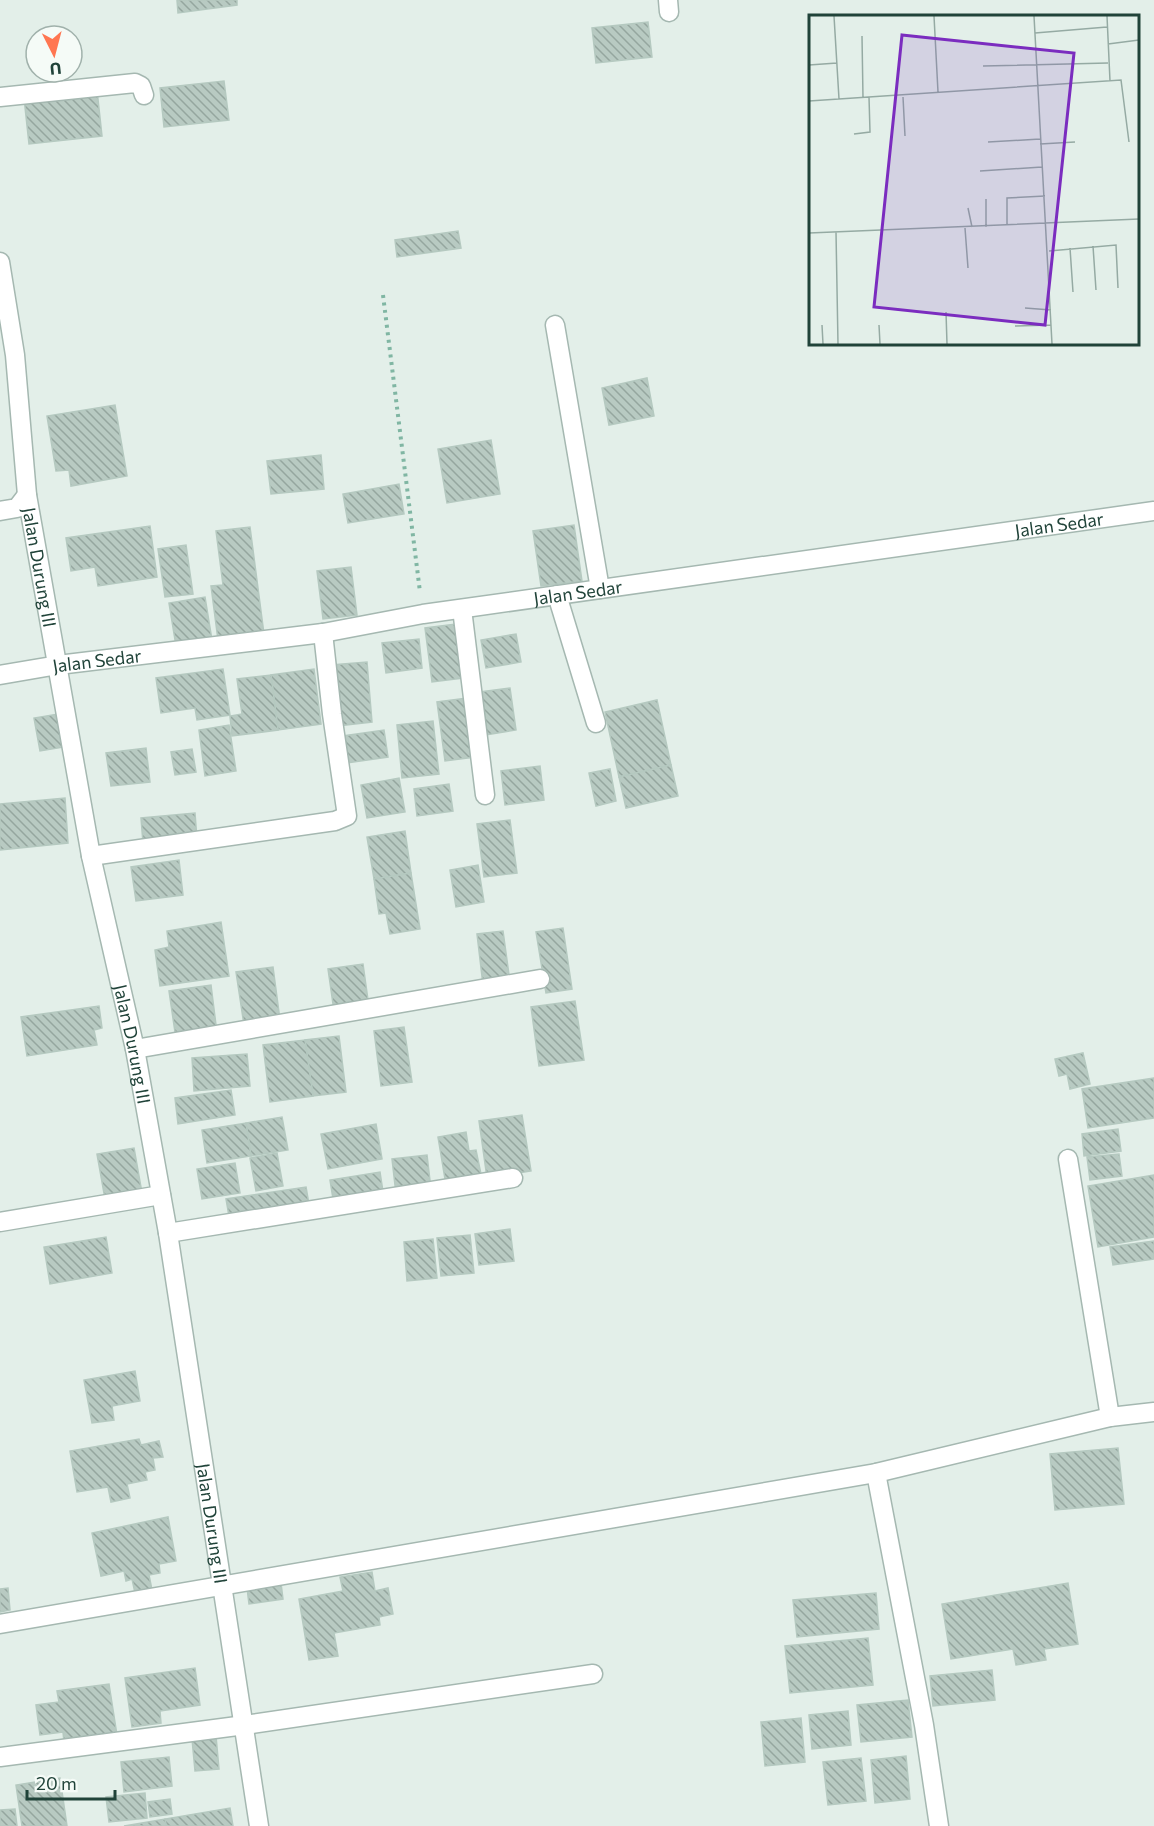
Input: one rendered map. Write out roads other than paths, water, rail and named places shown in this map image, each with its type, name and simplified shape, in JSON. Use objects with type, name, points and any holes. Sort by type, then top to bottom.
[{"type":"street","points":[[0,97],[135,82],[141,86],[144,95]]},
{"type":"street","name":"Jalan Durung III","points":[[0,262],[15,355],[27,495],[91,856],[135,1049],[168,1233],[259,1826]]},
{"type":"street","points":[[555,325],[600,589]]},
{"type":"street","points":[[0,511],[17,508],[27,495]]},
{"type":"street","name":"Jalan Sedar","points":[[0,675],[58,665],[323,633],[423,614],[1154,511]]},
{"type":"street","points":[[557,595],[596,723]]},
{"type":"street","points":[[462,609],[485,795]]},
{"type":"street","points":[[91,856],[335,821],[347,816],[323,633]]},
{"type":"street","points":[[135,1049],[540,979]]},
{"type":"street","points":[[1068,1158],[1110,1417]]},
{"type":"street","points":[[168,1233],[513,1178]]},
{"type":"street","points":[[0,1222],[161,1195]]},
{"type":"street","points":[[0,1624],[876,1473],[1110,1417],[1154,1412]]},
{"type":"street","points":[[876,1473],[924,1725],[939,1826]]},
{"type":"street","points":[[0,1757],[245,1725],[593,1674]]}]
